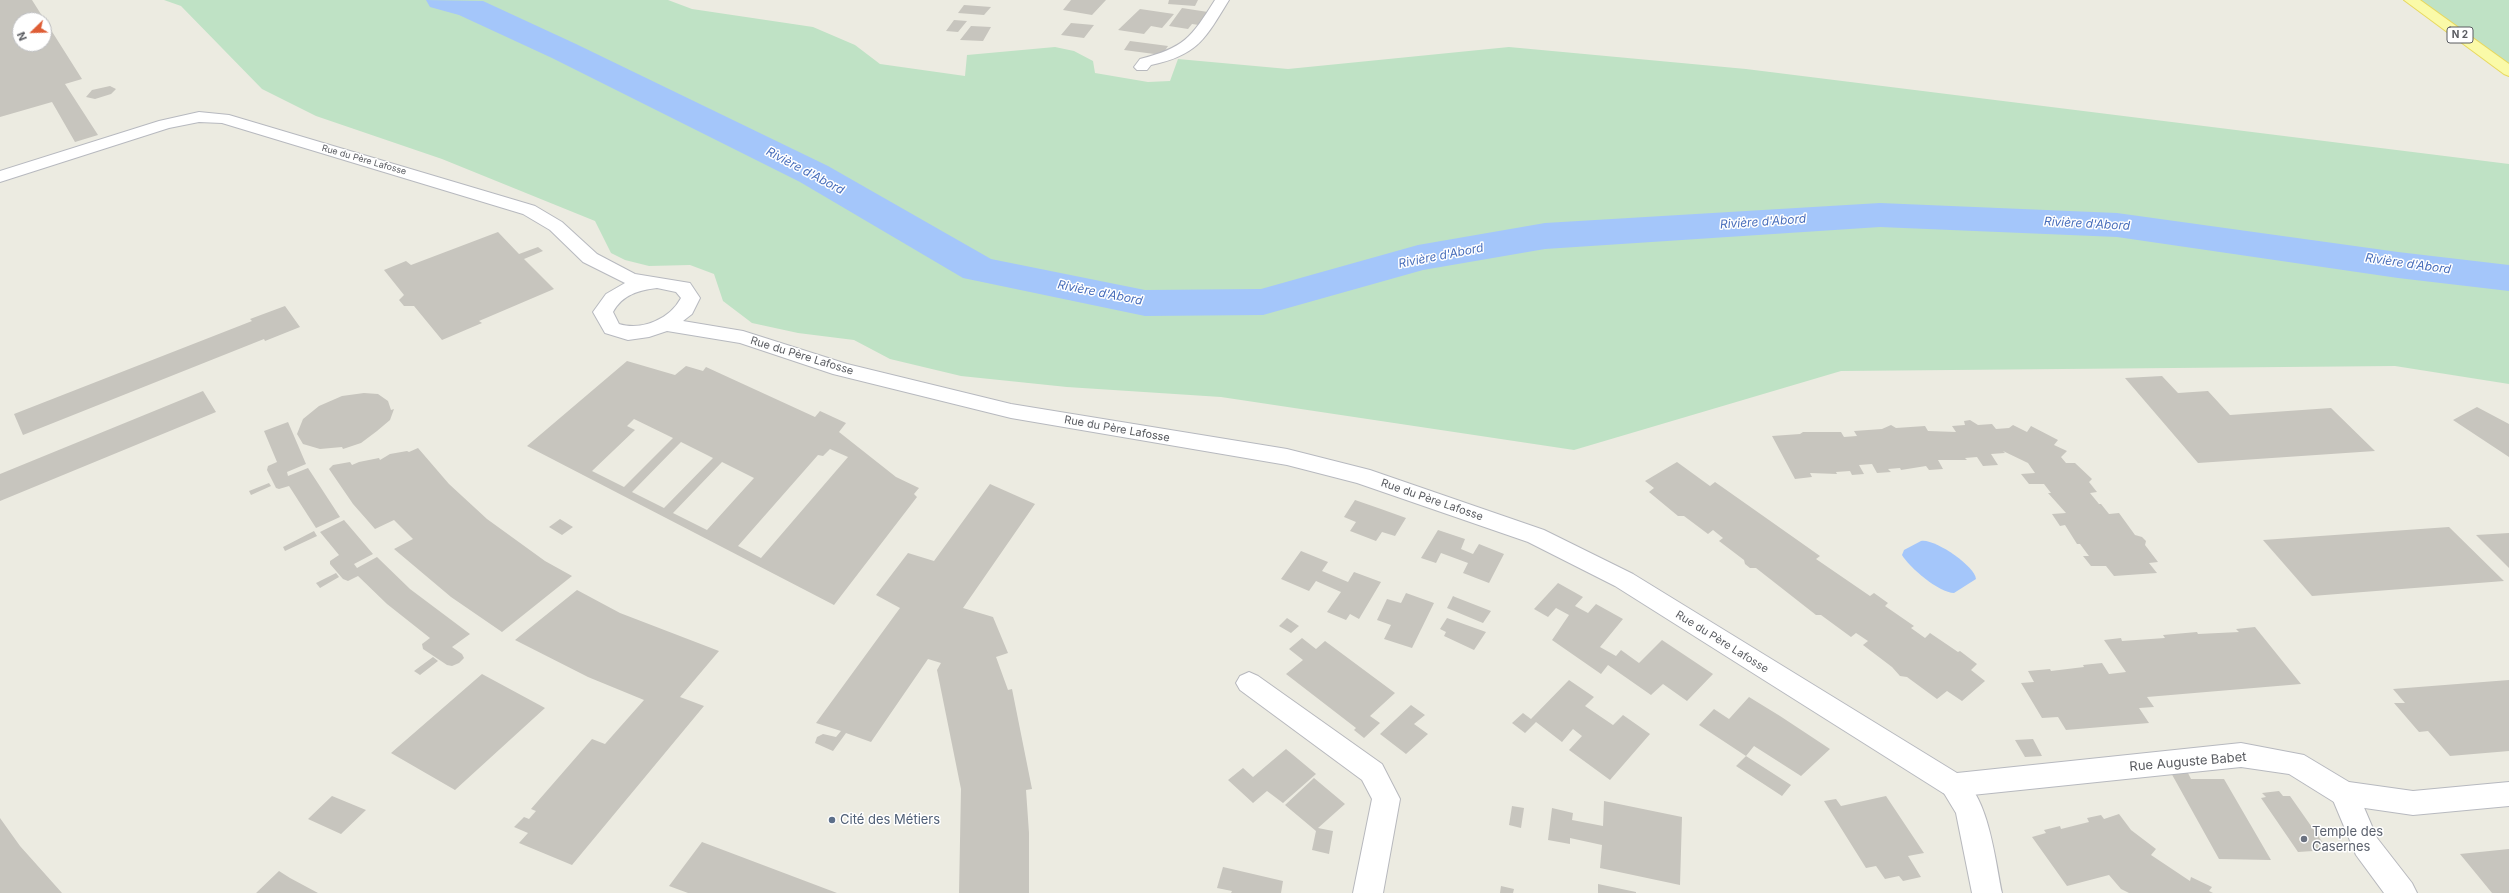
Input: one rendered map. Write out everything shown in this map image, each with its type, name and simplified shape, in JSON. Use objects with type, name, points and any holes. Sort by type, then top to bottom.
[{"type":"main road","name":"N 2","points":[[2411,0],[2509,71]]},
{"type":"street","points":[[1142,68],[1145,62],[1176,55],[1196,41],[1222,0]]},
{"type":"street","name":"Rue du Père Lafosse","points":[[0,177],[122,136],[187,119],[212,116],[223,118],[529,210],[556,226],[590,258],[609,288],[612,298]]},
{"type":"street","name":"Rue du Père Lafosse","points":[[590,258],[628,278],[645,283]]},
{"type":"street","points":[[657,282],[680,286],[690,297],[690,304],[682,315],[668,325],[639,333],[624,332],[612,328],[604,321],[603,312],[612,298],[632,287],[645,283],[657,282]]},
{"type":"street","name":"Rue du Père Lafosse","points":[[690,304],[742,337]]},
{"type":"street","name":"Rue du Père Lafosse","points":[[668,325],[742,337],[840,369],[931,393],[1011,411],[1287,457],[1362,476],[1536,536],[1624,580],[1953,786],[1969,809],[1987,893]]},
{"type":"street","points":[[1249,683],[1372,772],[1386,799],[1368,893]]},
{"type":"street","name":"Rue Auguste Babet","points":[[1953,786],[2241,755],[2294,763],[2344,794],[2413,803],[2509,794]]},
{"type":"street","points":[[2344,794],[2366,846],[2402,893]]},
{"type":"green space","points":[[164,0],[668,0],[692,9],[813,27],[855,45],[880,64],[965,76],[967,55],[1055,47],[1074,51],[1093,61],[1095,73],[1148,82],[1170,81],[1178,59],[1288,69],[1509,47],[1746,69],[2509,164],[2509,384],[2395,366],[1841,371],[1574,450],[1221,397],[1067,387],[961,376],[890,359],[854,340],[798,333],[752,323],[723,301],[714,274],[690,265],[649,266],[625,260],[611,253],[595,221],[442,159],[316,116],[262,89],[181,6]]},
{"type":"green space","points":[[2419,0],[2509,0],[2509,67]]},
{"type":"water","points":[[1921,541],[1927,541],[1944,548],[1962,560],[1969,567],[1976,579],[1954,593],[1941,589],[1933,584],[1911,566],[1902,555],[1904,550]]},
{"type":"building","points":[[0,0],[32,0],[40,12],[12,12],[12,52],[52,52],[52,32],[82,79],[65,84],[98,135],[75,142],[52,102],[0,117]]},
{"type":"building","points":[[1071,0],[1106,0],[1092,15],[1063,10]]},
{"type":"building","points":[[1169,0],[1198,0],[1195,6],[1168,4]]},
{"type":"building","points":[[964,5],[991,7],[984,15],[958,13]]},
{"type":"building","points":[[1182,8],[1208,12],[1199,25],[1192,24],[1188,29],[1169,26]]},
{"type":"building","points":[[1140,9],[1174,14],[1162,28],[1151,26],[1144,34],[1118,30]]},
{"type":"building","points":[[954,20],[967,21],[958,32],[946,31]]},
{"type":"building","points":[[1071,23],[1094,25],[1084,38],[1061,35]]},
{"type":"building","points":[[971,26],[991,27],[983,41],[960,40]]},
{"type":"building","points":[[1130,41],[1168,46],[1162,55],[1124,50]]},
{"type":"building","points":[[110,86],[116,89],[111,94],[95,99],[86,97],[92,90]]},
{"type":"building","points":[[498,232],[519,254],[538,247],[543,251],[524,259],[554,289],[479,321],[482,323],[442,340],[414,306],[404,306],[399,300],[404,295],[384,270],[406,261],[411,265]]},
{"type":"building","points":[[285,306],[300,327],[265,341],[264,339],[23,435],[14,414],[252,321],[250,319]]},
{"type":"building","points":[[627,361],[675,375],[686,366],[703,371],[706,367],[815,417],[820,411],[846,423],[839,432],[896,477],[919,488],[914,494],[917,497],[834,605],[527,446]],"holes":[[[634,419],[673,438],[624,487],[592,471],[635,430],[627,426]],[[681,442],[713,458],[664,508],[632,492]],[[830,449],[848,457],[761,558],[738,546],[818,455],[823,456]],[[722,462],[754,478],[707,530],[673,513]]]},
{"type":"building","points":[[2162,376],[2178,393],[2208,391],[2230,415],[2331,408],[2375,451],[2198,463],[2125,378]]},
{"type":"building","points":[[203,391],[216,412],[0,501],[0,474]]},
{"type":"building","points":[[364,393],[378,394],[388,401],[391,410],[394,409],[390,420],[377,431],[361,443],[343,449],[342,447],[320,449],[303,444],[297,434],[303,419],[319,406],[342,396]]},
{"type":"building","points":[[2477,407],[2509,424],[2509,457],[2453,420]]},
{"type":"building","points":[[1970,420],[1978,425],[1992,424],[1996,429],[2009,428],[2013,425],[2027,432],[2031,426],[2058,440],[2054,445],[2067,451],[2061,457],[2066,463],[2075,463],[2092,479],[2089,482],[2097,492],[2090,493],[2099,504],[2101,504],[2109,514],[2119,513],[2135,535],[2142,537],[2146,541],[2145,545],[2158,562],[2149,563],[2157,573],[2114,576],[2106,566],[2091,566],[2083,556],[2089,556],[2080,544],[2077,544],[2065,525],[2060,526],[2052,514],[2066,513],[2048,493],[2051,493],[2044,484],[2029,484],[2021,474],[2035,473],[2028,463],[2003,451],[2005,453],[1991,454],[1998,465],[1983,466],[1977,457],[1965,458],[1967,460],[1938,460],[1943,469],[1929,470],[1926,466],[1901,470],[1900,468],[1888,469],[1891,472],[1877,473],[1872,464],[1859,465],[1864,474],[1852,475],[1850,471],[1836,472],[1837,474],[1810,473],[1812,477],[1795,479],[1772,436],[1800,434],[1803,432],[1841,432],[1844,437],[1857,436],[1854,431],[1882,429],[1891,425],[1896,428],[1925,426],[1928,431],[1956,432],[1952,426],[1965,425],[1964,421]]},
{"type":"building","points":[[288,422],[306,464],[287,472],[288,476],[308,468],[340,517],[316,528],[289,486],[279,489],[276,488],[267,470],[268,466],[277,462],[264,431]]},
{"type":"building","points":[[418,448],[449,484],[487,519],[545,561],[572,576],[502,632],[451,597],[394,549],[413,539],[394,520],[375,529],[353,504],[329,469],[333,465],[350,462],[352,465],[379,458],[380,460],[390,454],[407,451],[409,452]]},
{"type":"building","points":[[1677,462],[1710,486],[1715,482],[1820,556],[1816,559],[1870,596],[1874,593],[1888,603],[1885,606],[1914,626],[1911,628],[1925,638],[1930,633],[1958,652],[1960,651],[1977,664],[1971,670],[1985,681],[1962,701],[1947,691],[1937,699],[1907,677],[1900,676],[1892,667],[1863,645],[1868,641],[1856,633],[1851,637],[1821,615],[1816,615],[1756,568],[1750,568],[1745,564],[1744,560],[1719,541],[1723,538],[1713,530],[1708,534],[1684,516],[1678,516],[1649,492],[1654,488],[1645,481]]},
{"type":"building","points":[[269,483],[271,486],[251,495],[249,491]]},
{"type":"building","points":[[990,484],[1035,504],[963,608],[993,617],[1008,653],[996,657],[1008,690],[1012,689],[1032,789],[1026,790],[1029,833],[1029,893],[959,893],[961,789],[937,670],[941,663],[928,659],[871,742],[846,733],[833,751],[815,743],[817,737],[823,734],[836,737],[841,731],[816,723],[900,608],[876,595],[908,553],[934,561]]},
{"type":"building","points":[[1355,500],[1406,518],[1395,536],[1382,532],[1376,541],[1350,531],[1356,522],[1344,517]]},
{"type":"building","points":[[560,519],[573,527],[562,535],[549,527]]},
{"type":"building","points":[[344,520],[373,554],[354,564],[357,568],[377,557],[410,589],[470,634],[452,647],[462,654],[464,658],[459,663],[452,666],[447,665],[423,649],[422,644],[430,638],[387,604],[358,576],[348,581],[343,579],[330,564],[330,561],[339,555],[320,532]]},
{"type":"building","points":[[2449,527],[2504,581],[2312,596],[2263,540]]},
{"type":"building","points":[[1438,530],[1465,539],[1461,549],[1473,554],[1479,544],[1504,554],[1489,583],[1463,573],[1468,563],[1441,553],[1436,563],[1421,558]]},
{"type":"building","points":[[314,531],[317,536],[285,551],[283,547]]},
{"type":"building","points":[[2509,533],[2509,568],[2476,535]]},
{"type":"building","points":[[1301,551],[1328,562],[1322,571],[1348,582],[1354,572],[1381,582],[1359,619],[1350,614],[1346,620],[1327,612],[1341,592],[1316,581],[1309,591],[1281,579]]},
{"type":"building","points":[[336,573],[339,577],[320,588],[316,583]]},
{"type":"building","points":[[1558,583],[1583,597],[1575,606],[1588,613],[1596,604],[1623,619],[1600,647],[1616,656],[1621,650],[1639,663],[1662,640],[1713,674],[1687,701],[1663,684],[1651,695],[1608,665],[1601,674],[1552,640],[1569,615],[1556,608],[1548,617],[1534,609]]},
{"type":"building","points":[[577,590],[620,613],[719,651],[680,697],[704,706],[572,865],[519,843],[528,833],[514,827],[524,817],[529,819],[536,811],[531,809],[592,739],[605,744],[644,700],[588,677],[515,640]]},
{"type":"building","points":[[1406,593],[1434,603],[1412,648],[1384,639],[1391,625],[1377,620],[1387,599],[1401,603]]},
{"type":"building","points":[[1453,596],[1491,611],[1483,623],[1447,608]]},
{"type":"building","points":[[1287,618],[1299,626],[1291,633],[1279,626]]},
{"type":"building","points":[[1447,618],[1486,632],[1474,650],[1444,636],[1446,632],[1440,629]]},
{"type":"building","points":[[2255,627],[2301,684],[2147,697],[2154,707],[2139,708],[2149,723],[2066,730],[2058,717],[2042,718],[2021,683],[2034,682],[2028,671],[2050,669],[2051,671],[2102,663],[2109,674],[2126,672],[2104,640],[2121,638],[2122,641],[2165,638],[2163,635],[2197,632],[2198,634],[2239,632],[2236,629]]},
{"type":"building","points":[[1302,638],[1316,649],[1325,641],[1395,693],[1370,716],[1380,723],[1364,738],[1354,730],[1356,728],[1286,674],[1303,660],[1289,649]]},
{"type":"building","points":[[433,657],[438,661],[420,675],[414,671]]},
{"type":"building","points":[[482,674],[545,708],[455,790],[391,753]]},
{"type":"building","points":[[1569,680],[1594,697],[1585,706],[1613,725],[1623,715],[1650,734],[1610,780],[1569,750],[1582,736],[1573,729],[1562,742],[1536,722],[1525,733],[1512,723],[1523,713],[1531,719]]},
{"type":"building","points":[[2509,680],[2509,751],[2450,756],[2428,731],[2419,732],[2394,703],[2405,703],[2393,689]]},
{"type":"building","points":[[1749,697],[1830,749],[1801,776],[1754,746],[1746,756],[1699,725],[1714,709],[1729,719]]},
{"type":"building","points":[[1411,705],[1425,715],[1414,724],[1428,734],[1406,754],[1380,734]]},
{"type":"building","points":[[2033,739],[2042,756],[2025,757],[2015,740]]},
{"type":"building","points":[[1286,749],[1316,774],[1283,803],[1267,791],[1253,803],[1228,780],[1243,768],[1253,777]]},
{"type":"building","points":[[1746,756],[1791,785],[1782,796],[1736,766]]},
{"type":"building","points":[[2170,771],[2187,771],[2191,779],[2224,779],[2271,860],[2219,859]]},
{"type":"building","points":[[1314,778],[1345,804],[1318,828],[1333,831],[1329,854],[1312,850],[1316,831],[1285,805]]},
{"type":"building","points":[[2279,791],[2283,796],[2290,796],[2328,850],[2298,852],[2261,798],[2266,797],[2262,793]]},
{"type":"building","points":[[332,796],[366,810],[341,834],[308,819]]},
{"type":"building","points":[[1886,796],[1924,853],[1908,856],[1921,877],[1903,881],[1899,876],[1885,879],[1876,866],[1866,868],[1824,801],[1836,799],[1841,806]]},
{"type":"building","points":[[1604,801],[1682,817],[1680,885],[1600,868],[1602,845],[1570,838],[1570,844],[1548,840],[1552,808],[1573,813],[1572,820],[1603,826]]},
{"type":"building","points":[[1512,806],[1524,808],[1521,828],[1509,825]]},
{"type":"building","points":[[2119,814],[2131,830],[2156,849],[2151,855],[2190,881],[2191,877],[2212,887],[2209,891],[2213,893],[2129,893],[2121,889],[2109,875],[2067,886],[2032,837],[2046,833],[2044,830],[2060,826],[2061,829],[2089,822],[2087,818],[2101,815],[2104,819]]},
{"type":"building","points":[[0,818],[20,846],[62,893],[0,893]]},
{"type":"building","points":[[702,842],[837,893],[688,893],[669,886]]},
{"type":"building","points":[[2509,849],[2509,893],[2492,893],[2460,854]]},
{"type":"building","points":[[1223,867],[1283,881],[1281,893],[1231,893],[1232,891],[1217,888]]},
{"type":"building","points":[[279,871],[290,878],[318,893],[256,893]]},
{"type":"building","points":[[1598,884],[1636,892],[1636,893],[1598,893]]},
{"type":"building","points":[[1501,886],[1514,889],[1513,893],[1500,893]]},
{"type":"waterway","name":"Rivière d'Abord","points":[[442,0],[471,8],[564,51],[814,174],[978,269],[1145,303],[1263,302],[1418,258],[1545,236],[1880,215],[2117,225],[2398,265],[2509,278]]},
{"type":"place","name":"Cité des Métiers","points":[[832,820]]},
{"type":"place","name":"Temple des Casernes","points":[[2304,839]]}]
